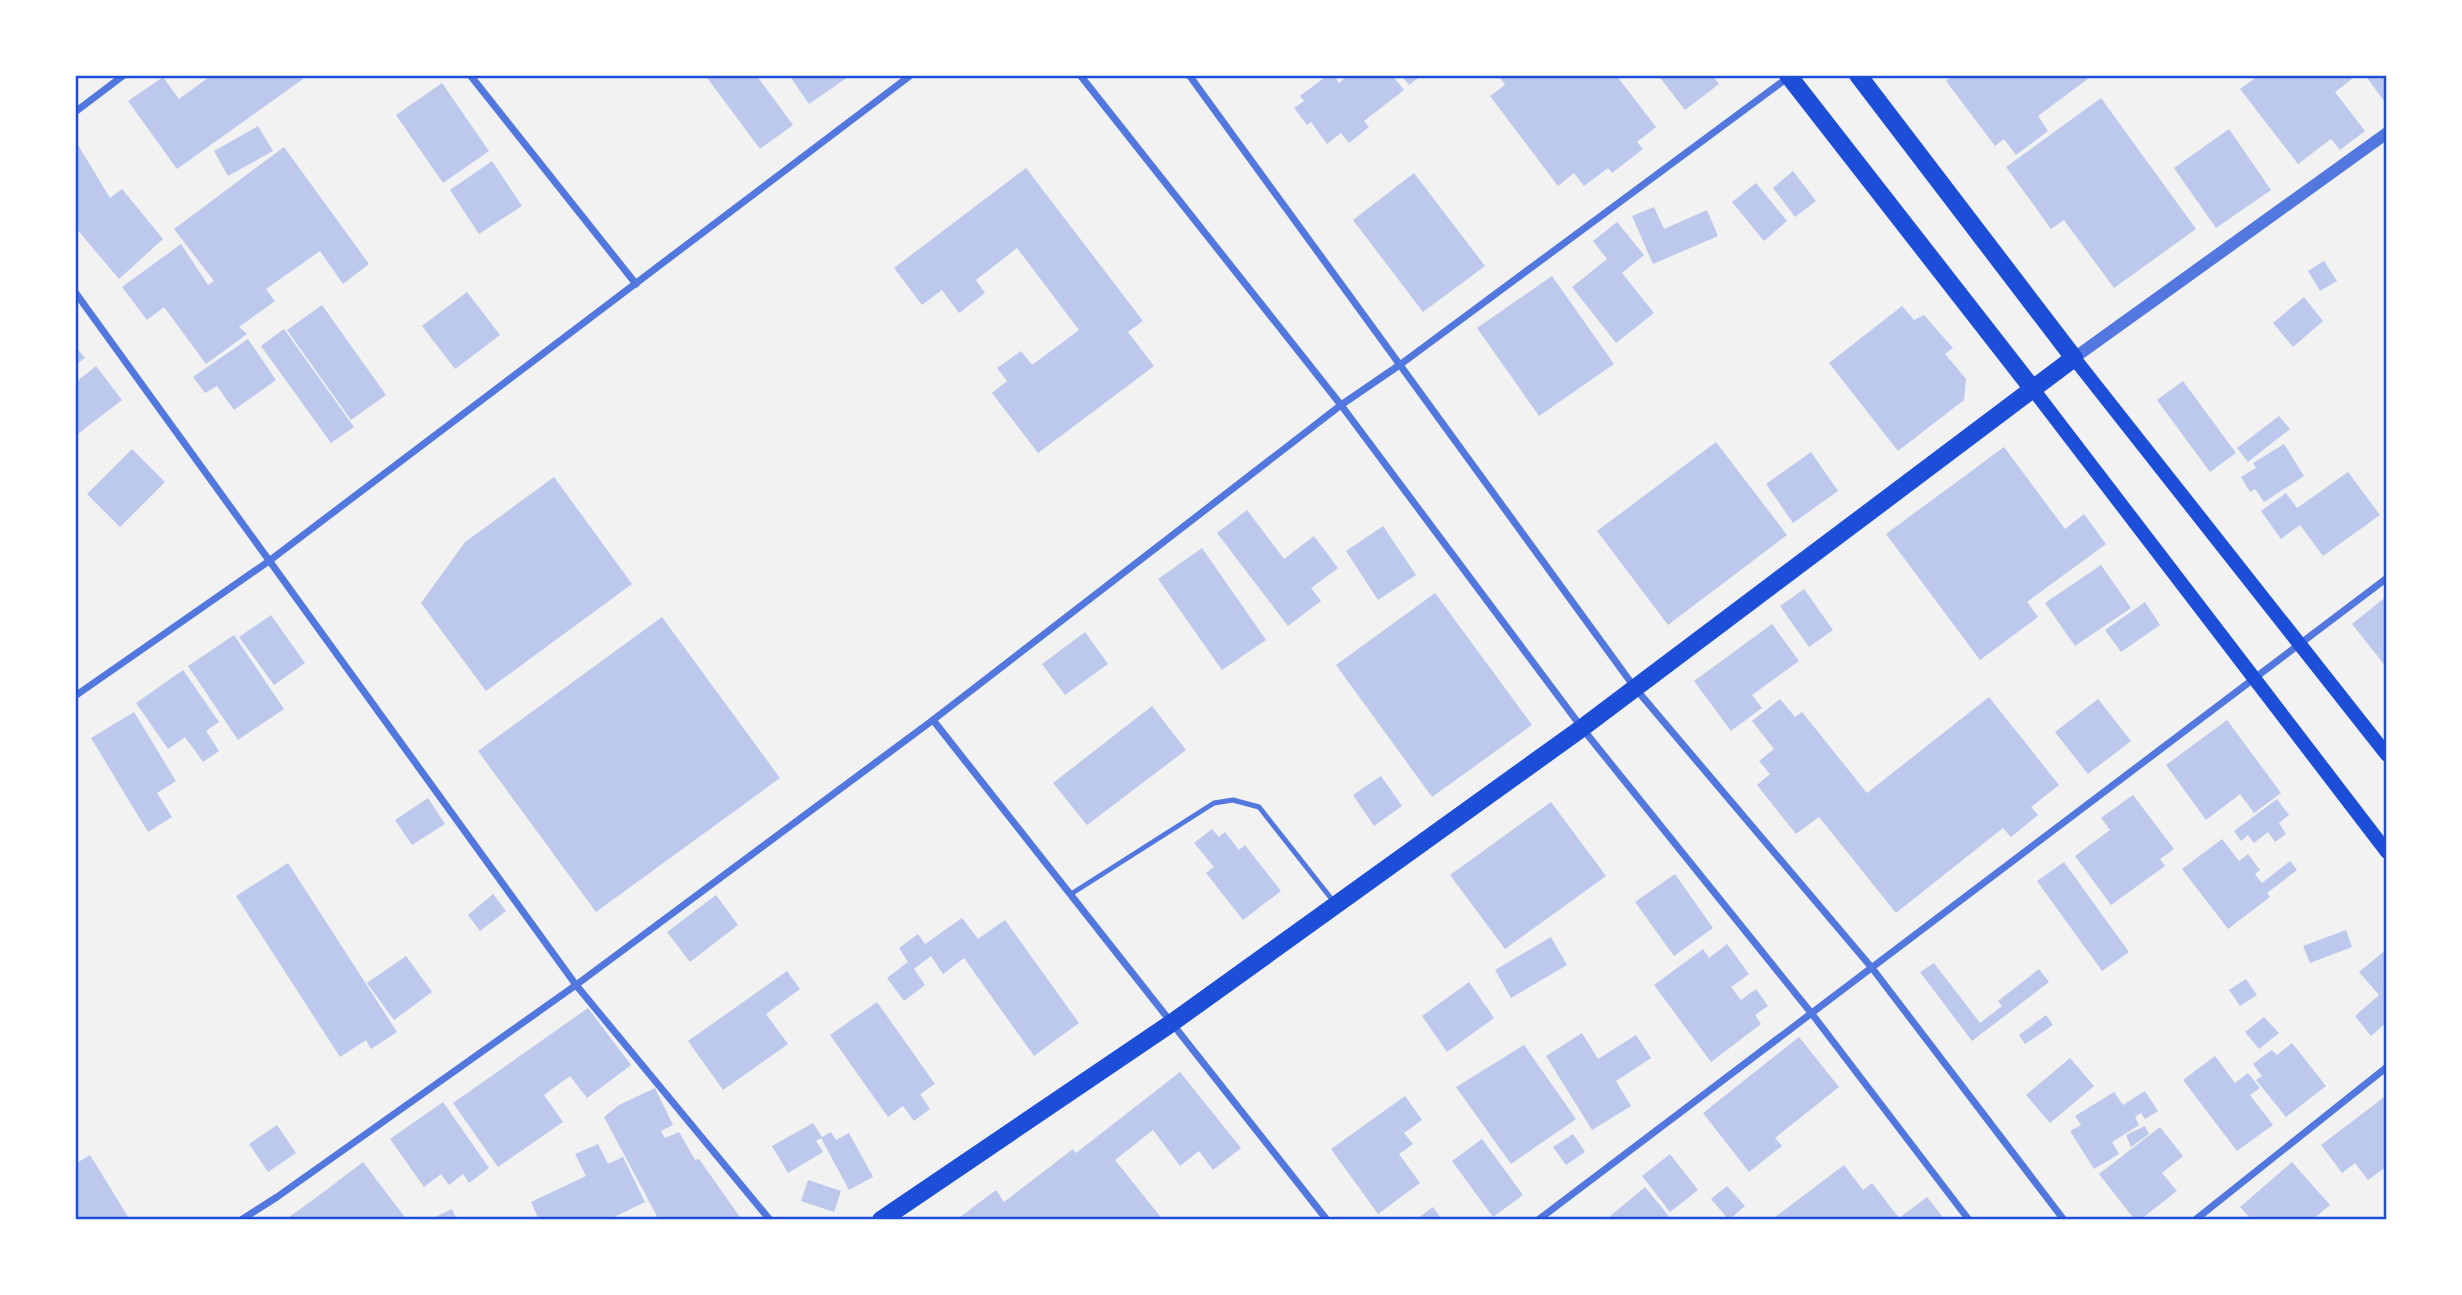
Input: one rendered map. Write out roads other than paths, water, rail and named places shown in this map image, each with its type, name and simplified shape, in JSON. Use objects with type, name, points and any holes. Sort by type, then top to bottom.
[{"type":"main road","points":[[1858,75],[2074,358],[2387,755]]},
{"type":"main road","points":[[1789,76],[2387,852]]},
{"type":"main road","points":[[881,1220],[1173,1022],[1582,729],[2074,358]]},
{"type":"street","points":[[75,112],[124,75]]},
{"type":"street","points":[[470,75],[636,284]]},
{"type":"street","points":[[75,696],[269,561],[911,75]]},
{"type":"street","points":[[1080,75],[1342,405],[1582,729],[1812,1014],[1969,1220]]},
{"type":"street","points":[[1189,75],[1635,688],[1872,968],[2064,1220]]},
{"type":"street","points":[[241,1220],[576,985],[933,720],[1342,405],[1401,365],[1789,76]]},
{"type":"street","points":[[2074,358],[2387,133]]},
{"type":"street","points":[[75,292],[576,985],[770,1220]]},
{"type":"street","points":[[1538,1220],[2387,578]]},
{"type":"street","points":[[933,720],[1326,1220]]},
{"type":"street","points":[[2195,1220],[2387,1067]]},
{"type":"lane","points":[[1071,894],[1214,803],[1233,800],[1259,807],[1336,904]]}]
